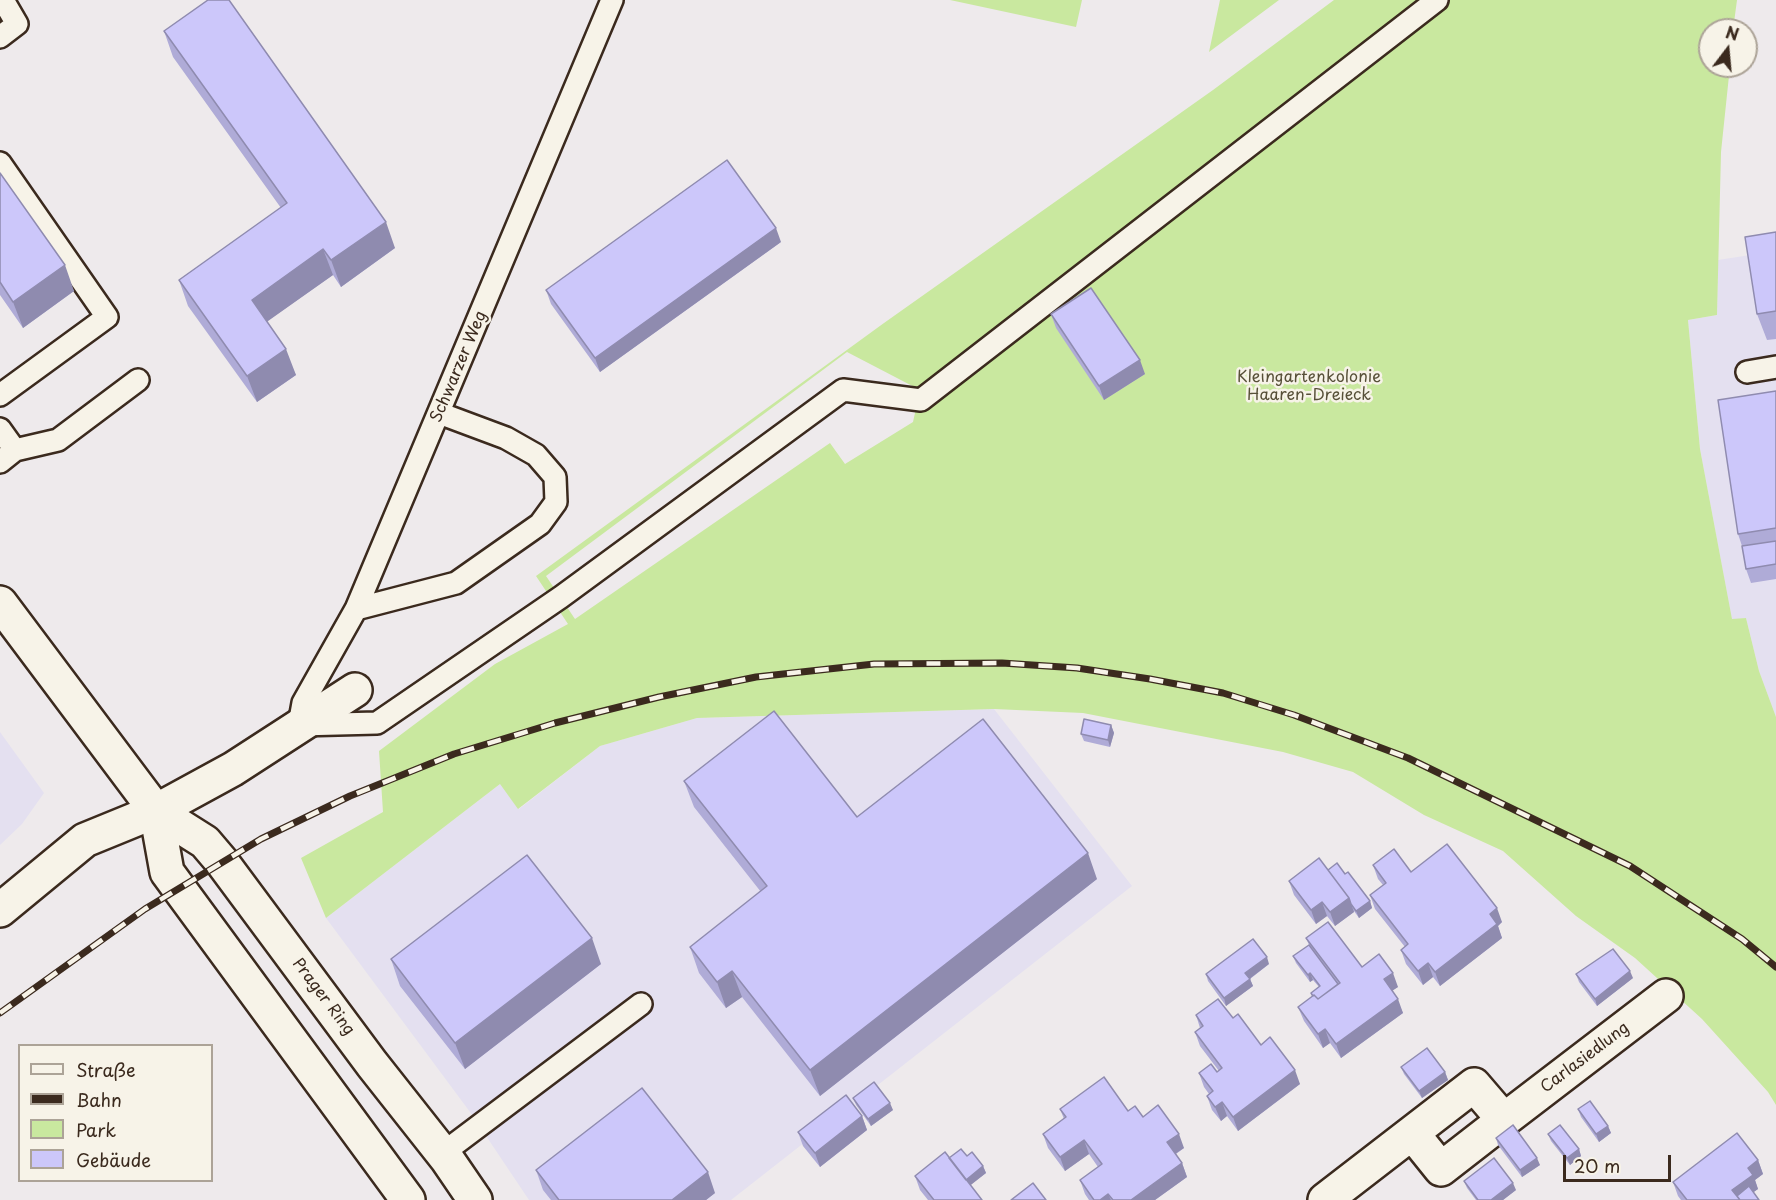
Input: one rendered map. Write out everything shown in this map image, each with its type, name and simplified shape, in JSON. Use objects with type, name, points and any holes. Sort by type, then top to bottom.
[{"type":"main road","name":"Prager Ring","points":[[0,603],[156,811],[205,842],[222,862],[476,1200]]},
{"type":"main road","points":[[0,910],[85,840],[156,811],[233,770],[356,690]]},
{"type":"main road","name":"Prager Ring","points":[[156,811],[167,872],[408,1200]]},
{"type":"main road","name":"Carlasiedlung","points":[[1412,1133],[1441,1169],[1666,996]]},
{"type":"main road","points":[[1325,1200],[1474,1085],[1504,1120]]},
{"type":"lane","points":[[0,37],[17,24],[3,0]]},
{"type":"lane","points":[[299,725],[377,723],[561,597],[843,390],[921,400],[1437,0]]},
{"type":"lane","name":"Schwarzer Weg","points":[[299,725],[303,703],[356,609],[610,1]]},
{"type":"lane","points":[[0,163],[107,317],[0,395]]},
{"type":"lane","points":[[1747,372],[1776,367]]},
{"type":"lane","points":[[0,429],[8,456],[58,441],[138,380]]},
{"type":"lane","points":[[356,609],[456,583],[540,524],[556,502],[555,477],[536,455],[506,438],[439,413]]},
{"type":"lane","points":[[443,1154],[641,1004]]},
{"type":"shaded area","points":[[1776,251],[1776,717],[1759,671],[1746,618],[1732,620],[1700,449],[1688,320],[1717,315],[1718,260]]},
{"type":"shaded area","points":[[994,709],[1132,886],[731,1200],[529,1200],[470,1112],[326,918],[500,784],[519,809],[600,746],[697,718]]},
{"type":"shaded area","points":[[0,732],[44,793],[22,824],[0,845]]},
{"type":"green space","points":[[950,0],[1082,0],[1076,27]]},
{"type":"green space","points":[[1220,0],[1279,0],[1209,52]]},
{"type":"green space","name":"Kleingartenkolonie Haaren-Dreieck","points":[[1334,0],[1737,0],[1735,18],[1698,18],[1698,78],[1729,78],[1721,152],[1717,315],[1688,320],[1700,449],[1732,619],[1746,618],[1759,671],[1776,717],[1776,1105],[1768,1092],[1702,1019],[1635,958],[1576,916],[1503,851],[1424,815],[1353,772],[1283,752],[1083,713],[994,709],[697,718],[600,746],[518,809],[500,784],[326,918],[301,858],[383,812],[379,751],[495,664],[568,624],[536,576],[884,323],[1213,90]],"holes":[[[847,352],[920,390],[913,422],[845,464],[830,443],[575,619],[546,576]]]},
{"type":"building","points":[[208,0],[229,0],[386,222],[331,260],[323,249],[252,300],[286,349],[247,376],[179,280],[287,203],[164,31]]},
{"type":"building","points":[[727,160],[776,228],[595,358],[546,290]]},
{"type":"building","points":[[0,173],[65,265],[13,302],[0,282]]},
{"type":"building","points":[[1776,232],[1776,311],[1757,314],[1745,237]]},
{"type":"building","points":[[1091,288],[1140,360],[1099,386],[1051,314]]},
{"type":"building","points":[[1776,391],[1776,528],[1738,534],[1718,400]]},
{"type":"building","points":[[1776,541],[1776,564],[1746,569],[1742,546]]},
{"type":"building","points":[[774,711],[857,817],[983,719],[1088,853],[810,1070],[732,971],[717,982],[690,947],[767,886],[684,781]]},
{"type":"building","points":[[1084,719],[1111,725],[1108,740],[1081,734]]},
{"type":"building","points":[[1447,844],[1497,908],[1490,914],[1497,924],[1435,972],[1428,963],[1418,971],[1401,950],[1408,944],[1370,895],[1386,883],[1373,865],[1394,849],[1411,872]]},
{"type":"building","points":[[527,855],[592,938],[455,1043],[391,959]]},
{"type":"building","points":[[1319,858],[1349,898],[1330,912],[1322,902],[1311,910],[1289,881]]},
{"type":"building","points":[[1337,863],[1345,874],[1348,872],[1370,901],[1356,911],[1328,870]]},
{"type":"building","points":[[1328,922],[1362,967],[1379,954],[1393,973],[1384,979],[1398,999],[1336,1044],[1325,1029],[1318,1034],[1298,1007],[1314,995],[1318,999],[1340,983],[1306,938]]},
{"type":"building","points":[[1253,939],[1267,957],[1245,973],[1250,979],[1224,998],[1206,974]]},
{"type":"building","points":[[1309,945],[1338,984],[1318,999],[1311,993],[1320,986],[1293,956]]},
{"type":"building","points":[[1613,949],[1630,971],[1595,999],[1576,974]]},
{"type":"building","points":[[1218,999],[1233,1018],[1238,1014],[1261,1045],[1270,1037],[1295,1070],[1233,1117],[1222,1102],[1215,1107],[1207,1096],[1213,1091],[1199,1073],[1211,1064],[1217,1072],[1222,1068],[1195,1032],[1203,1026],[1196,1015]]},
{"type":"building","points":[[1427,1048],[1445,1072],[1419,1091],[1401,1067]]},
{"type":"building","points":[[1104,1077],[1128,1111],[1135,1106],[1143,1117],[1158,1105],[1179,1134],[1167,1142],[1182,1163],[1131,1200],[1113,1200],[1108,1194],[1100,1200],[1094,1200],[1080,1180],[1102,1164],[1084,1140],[1060,1157],[1043,1134],[1066,1117],[1060,1109]]},
{"type":"building","points":[[874,1082],[890,1103],[868,1119],[853,1098]]},
{"type":"building","points":[[642,1088],[708,1172],[672,1200],[559,1200],[536,1170]]},
{"type":"building","points":[[846,1095],[862,1116],[815,1153],[798,1132]]},
{"type":"building","points":[[1590,1101],[1608,1126],[1596,1134],[1578,1109]]},
{"type":"building","points":[[1513,1125],[1537,1158],[1520,1170],[1496,1138]]},
{"type":"building","points":[[1560,1125],[1579,1149],[1567,1158],[1548,1134]]},
{"type":"building","points":[[1737,1133],[1758,1160],[1748,1168],[1753,1175],[1732,1190],[1740,1200],[1687,1200],[1673,1182]]},
{"type":"building","points":[[961,1149],[967,1156],[972,1152],[983,1166],[966,1180],[949,1158]]},
{"type":"building","points":[[945,1152],[982,1200],[934,1200],[915,1176]]},
{"type":"building","points":[[1494,1158],[1513,1183],[1491,1200],[1478,1200],[1464,1181]]},
{"type":"building","points":[[1033,1183],[1046,1200],[1011,1200]]},
{"type":"building","points":[[1749,1186],[1759,1200],[1740,1200],[1737,1196]]},
{"type":"railway","points":[[0,1013],[145,909],[261,839],[350,796],[454,754],[555,723],[659,697],[756,677],[874,664],[1002,663],[1077,668],[1223,693],[1294,715],[1408,758],[1630,866],[1742,939],[1776,967]]}]
